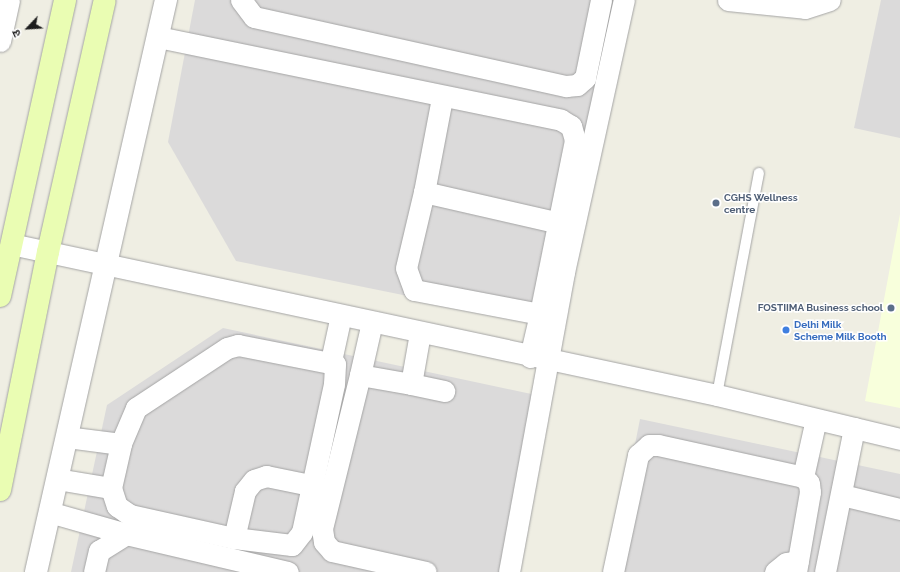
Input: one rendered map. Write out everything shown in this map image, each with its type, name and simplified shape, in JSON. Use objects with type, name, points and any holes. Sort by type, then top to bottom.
[{"type":"main road","points":[[0,296],[65,0]]},
{"type":"main road","points":[[0,490],[48,252],[105,0]]},
{"type":"street","points":[[0,41],[9,0]]},
{"type":"street","points":[[36,572],[108,265],[166,0]]},
{"type":"street","points":[[241,0],[254,17],[566,86],[577,85],[585,78],[601,0]]},
{"type":"street","points":[[509,572],[540,358],[564,272],[624,0]]},
{"type":"street","points":[[728,0],[804,8],[830,0]]},
{"type":"street","points":[[158,38],[442,98],[561,120],[571,126],[575,140],[540,314],[540,358]]},
{"type":"street","points":[[442,98],[424,192],[406,268],[414,290],[540,314]]},
{"type":"street","points":[[424,192],[559,223]]},
{"type":"street","points":[[11,244],[420,333],[717,395],[900,439]]},
{"type":"street","points":[[331,361],[341,315]]},
{"type":"street","points":[[372,322],[322,529],[324,542],[332,551],[426,572]]},
{"type":"street","points":[[411,384],[420,333]]},
{"type":"street","points":[[238,345],[331,361],[335,364],[336,377],[297,541],[283,545],[234,538],[130,515],[117,506],[111,488],[121,444],[136,408],[227,348],[238,345]]},
{"type":"street","points":[[360,374],[444,391]]},
{"type":"street","points":[[775,572],[786,562],[797,566],[810,492],[803,477],[816,419]]},
{"type":"street","points":[[825,572],[842,495],[854,428]]},
{"type":"street","points":[[67,436],[121,444]]},
{"type":"street","points":[[613,572],[638,456],[649,445],[803,477]]},
{"type":"street","points":[[234,538],[245,491],[254,480],[266,476],[310,485]]},
{"type":"street","points":[[57,479],[111,488]]},
{"type":"street","points":[[496,572],[515,488]]},
{"type":"street","points":[[842,495],[900,509]]},
{"type":"street","points":[[49,512],[126,534],[288,572]]},
{"type":"street","points":[[94,572],[99,551],[126,534]]},
{"type":"street","points":[[619,546],[628,549],[627,572]]},
{"type":"lane","points":[[717,395],[759,173]]},
{"type":"shaded area","points":[[195,0],[620,0],[555,326],[236,261],[168,142]]},
{"type":"shaded area","points":[[881,0],[900,0],[900,138],[854,128]]},
{"type":"shaded area","name":"FOSTIIMA Business school","points":[[900,214],[900,408],[865,401]]},
{"type":"shaded area","points":[[223,328],[536,395],[501,572],[71,572],[107,405]]},
{"type":"shaded area","points":[[640,419],[900,474],[900,572],[610,572]]},
{"type":"place","name":"CGHS Wellness centre","points":[[716,203]]},
{"type":"place","name":"FOSTIIMA Business school","points":[[891,308]]},
{"type":"place","name":"Delhi Milk Scheme Milk Booth","points":[[786,330]]}]
